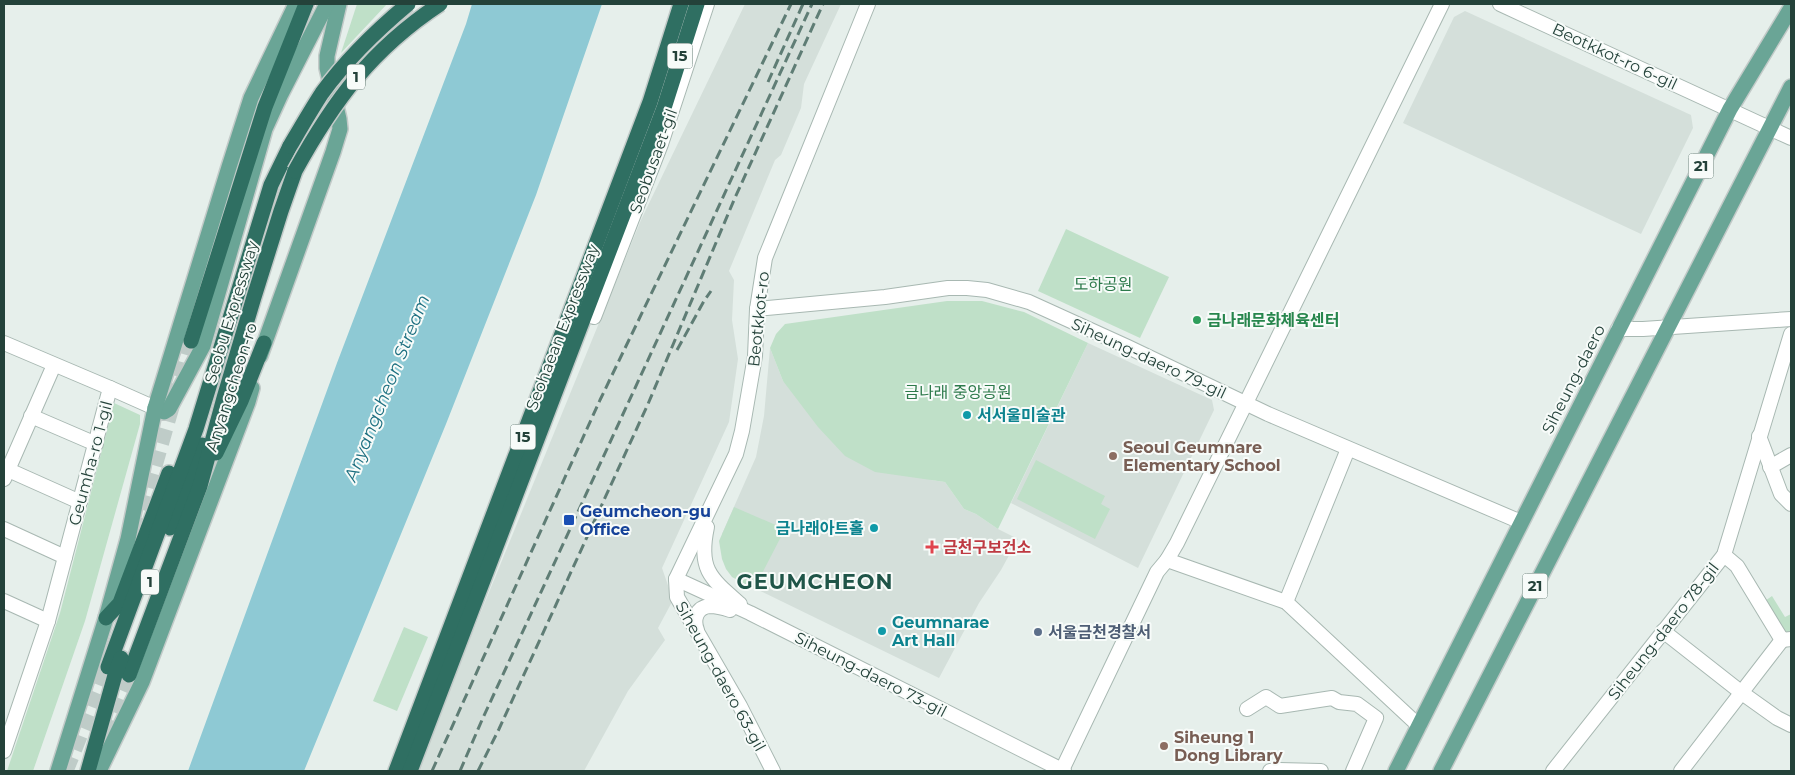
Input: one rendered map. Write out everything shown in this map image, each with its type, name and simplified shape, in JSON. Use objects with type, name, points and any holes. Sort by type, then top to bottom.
[{"type":"highway","points":[[191,341],[264,107],[306,4]]},
{"type":"highway","name":"Seobu Expressway","points":[[108,667],[196,430],[271,185],[290,146],[322,94],[340,70],[390,19],[408,4]]},
{"type":"highway","name":"Seobu Expressway","points":[[129,675],[200,486],[224,398],[281,210],[295,171],[331,111],[354,80],[385,46],[412,23],[440,4]]},
{"type":"highway","name":"Seohaean Expressway","points":[[410,771],[657,105],[681,4]]},
{"type":"highway","name":"Seohaean Expressway","points":[[396,771],[697,4]]},
{"type":"highway","points":[[200,486],[241,401],[264,343]]},
{"type":"highway","name":"1","points":[[106,618],[120,603],[185,431],[208,386]]},
{"type":"highway","name":"1","points":[[88,771],[115,674],[200,450],[224,398]]},
{"type":"main road","points":[[106,618],[134,512],[155,408],[251,98],[296,4]]},
{"type":"main road","points":[[155,408],[164,412],[169,409],[202,346],[265,129],[327,4]]},
{"type":"main road","name":"Anyangcheon-ro","points":[[99,771],[145,673],[248,402],[264,343],[333,152],[340,129],[327,68],[327,56],[339,4]]},
{"type":"main road","name":"Siheung-daero","points":[[1396,771],[1730,109],[1791,8]]},
{"type":"main road","name":"21","points":[[1441,771],[1791,87]]},
{"type":"main road","name":"1","points":[[58,771],[106,618]]},
{"type":"street","name":"Seobusaet-gil","points":[[594,317],[661,144],[708,4]]},
{"type":"street","name":"Beotkkot-ro","points":[[676,579],[736,454],[754,356],[761,277],[772,238],[868,4]]},
{"type":"street","points":[[1063,771],[1157,572],[1177,543],[1442,4]]},
{"type":"street","name":"Beotkkot-ro 6-gil","points":[[1500,4],[1791,138]]},
{"type":"street","name":"Siheung-daero 79-gil","points":[[758,309],[885,297],[948,288],[987,290],[1038,306],[1348,449],[1521,522]]},
{"type":"street","points":[[1618,329],[1643,330],[1791,319]]},
{"type":"street","name":"Siheung-daero 78-gil","points":[[1553,771],[1724,554],[1791,334]]},
{"type":"street","name":"Geumha-ro 1-gil","points":[[4,343],[110,388],[48,621],[7,729],[4,751]]},
{"type":"street","points":[[54,365],[5,472],[80,502]]},
{"type":"street","points":[[110,388],[155,408]]},
{"type":"street","points":[[31,416],[96,444]]},
{"type":"street","points":[[1759,436],[1781,494],[1791,504]]},
{"type":"street","points":[[1286,602],[1348,449]]},
{"type":"street","points":[[1770,467],[1791,455]]},
{"type":"street","points":[[711,507],[704,541],[704,560],[707,569],[716,583],[750,613]]},
{"type":"street","points":[[4,530],[65,557]]},
{"type":"street","points":[[1681,771],[1786,639],[1737,566],[1724,554]]},
{"type":"street","points":[[1167,560],[1286,602],[1419,726]]},
{"type":"street","name":"Siheung-daero 73-gil","points":[[676,579],[750,613],[1063,771]]},
{"type":"street","name":"Siheung-daero 63-gil","points":[[676,579],[677,597],[740,706],[773,771]]},
{"type":"street","points":[[5,606],[48,621]]},
{"type":"street","points":[[698,632],[694,623],[696,614],[708,606],[750,613]]},
{"type":"street","points":[[1663,631],[1776,718],[1791,725]]},
{"type":"street","points":[[1247,709],[1266,697],[1280,706],[1332,698],[1339,702],[1357,704],[1376,718],[1353,771]]},
{"type":"street","points":[[1270,771],[1321,771]]},
{"type":"shaded area","points":[[745,4],[841,4],[804,84],[801,108],[781,155],[775,160],[729,271],[734,280],[732,320],[738,359],[729,422],[662,568],[673,600],[658,628],[665,640],[628,691],[584,771],[416,771],[641,220]]},
{"type":"shaded area","points":[[1465,11],[1691,115],[1693,128],[1641,234],[1403,123],[1454,17]]},
{"type":"shaded area","name":"Seoul Geumnare Elementary School","points":[[1088,343],[1212,400],[1214,410],[1138,568],[1011,503]]},
{"type":"shaded area","points":[[770,348],[783,381],[931,480],[945,482],[964,509],[1018,539],[1001,570],[979,603],[939,678],[742,582],[722,534],[756,457],[764,416]]},
{"type":"green space","points":[[357,4],[387,4],[341,53]]},
{"type":"green space","name":"도하공원","points":[[1066,229],[1169,277],[1140,338],[1038,291]]},
{"type":"green space","name":"금나래 중앙공원","points":[[947,301],[982,301],[1024,312],[1088,343],[998,529],[976,514],[964,509],[945,482],[875,472],[845,456],[818,427],[783,381],[770,348],[776,334],[785,324]]},
{"type":"green space","points":[[114,403],[140,415],[140,424],[85,621],[33,771],[7,771],[60,613]]},
{"type":"green space","points":[[1036,460],[1105,496],[1101,504],[1110,509],[1095,539],[1017,499]]},
{"type":"green space","points":[[734,507],[785,529],[754,589],[732,577],[722,559],[719,541]]},
{"type":"green space","points":[[1772,596],[1785,617],[1791,614],[1791,634],[1782,636],[1762,603]]},
{"type":"green space","points":[[404,627],[428,637],[397,711],[373,701]]},
{"type":"water","name":"Anyangcheon Stream","points":[[472,4],[602,4],[536,195],[446,424],[304,771],[188,771],[337,363]]},
{"type":"tunnel","points":[[136,532],[191,341]]},
{"type":"tunnel","points":[[66,771],[108,667]]},
{"type":"tunnel","points":[[104,733],[129,675]]},
{"type":"railway","points":[[432,771],[600,400],[791,4]]},
{"type":"railway","points":[[768,82],[803,4]]},
{"type":"railway","points":[[460,771],[812,4]]},
{"type":"railway","points":[[478,771],[648,404],[734,200],[823,4]]},
{"type":"railway","points":[[677,350],[711,291]]},
{"type":"place","name":"금나래문화체육센터","points":[[1197,320]]},
{"type":"place","name":"서서울미술관","points":[[967,415]]},
{"type":"place","name":"Seoul Geumnare Elementary School","points":[[1113,456]]},
{"type":"place","name":"Geumcheon-gu Office","points":[[569,520]]},
{"type":"place","name":"금나래아트홀","points":[[874,528]]},
{"type":"place","name":"금천구보건소","points":[[932,547]]},
{"type":"place","name":"Geumnarae Art Hall","points":[[882,631]]},
{"type":"place","name":"서울금천경찰서","points":[[1038,632]]},
{"type":"place","name":"Siheung 1 Dong Library","points":[[1164,746]]},
{"type":"district","name":"GEUMCHEON","points":[[815,582]]}]
